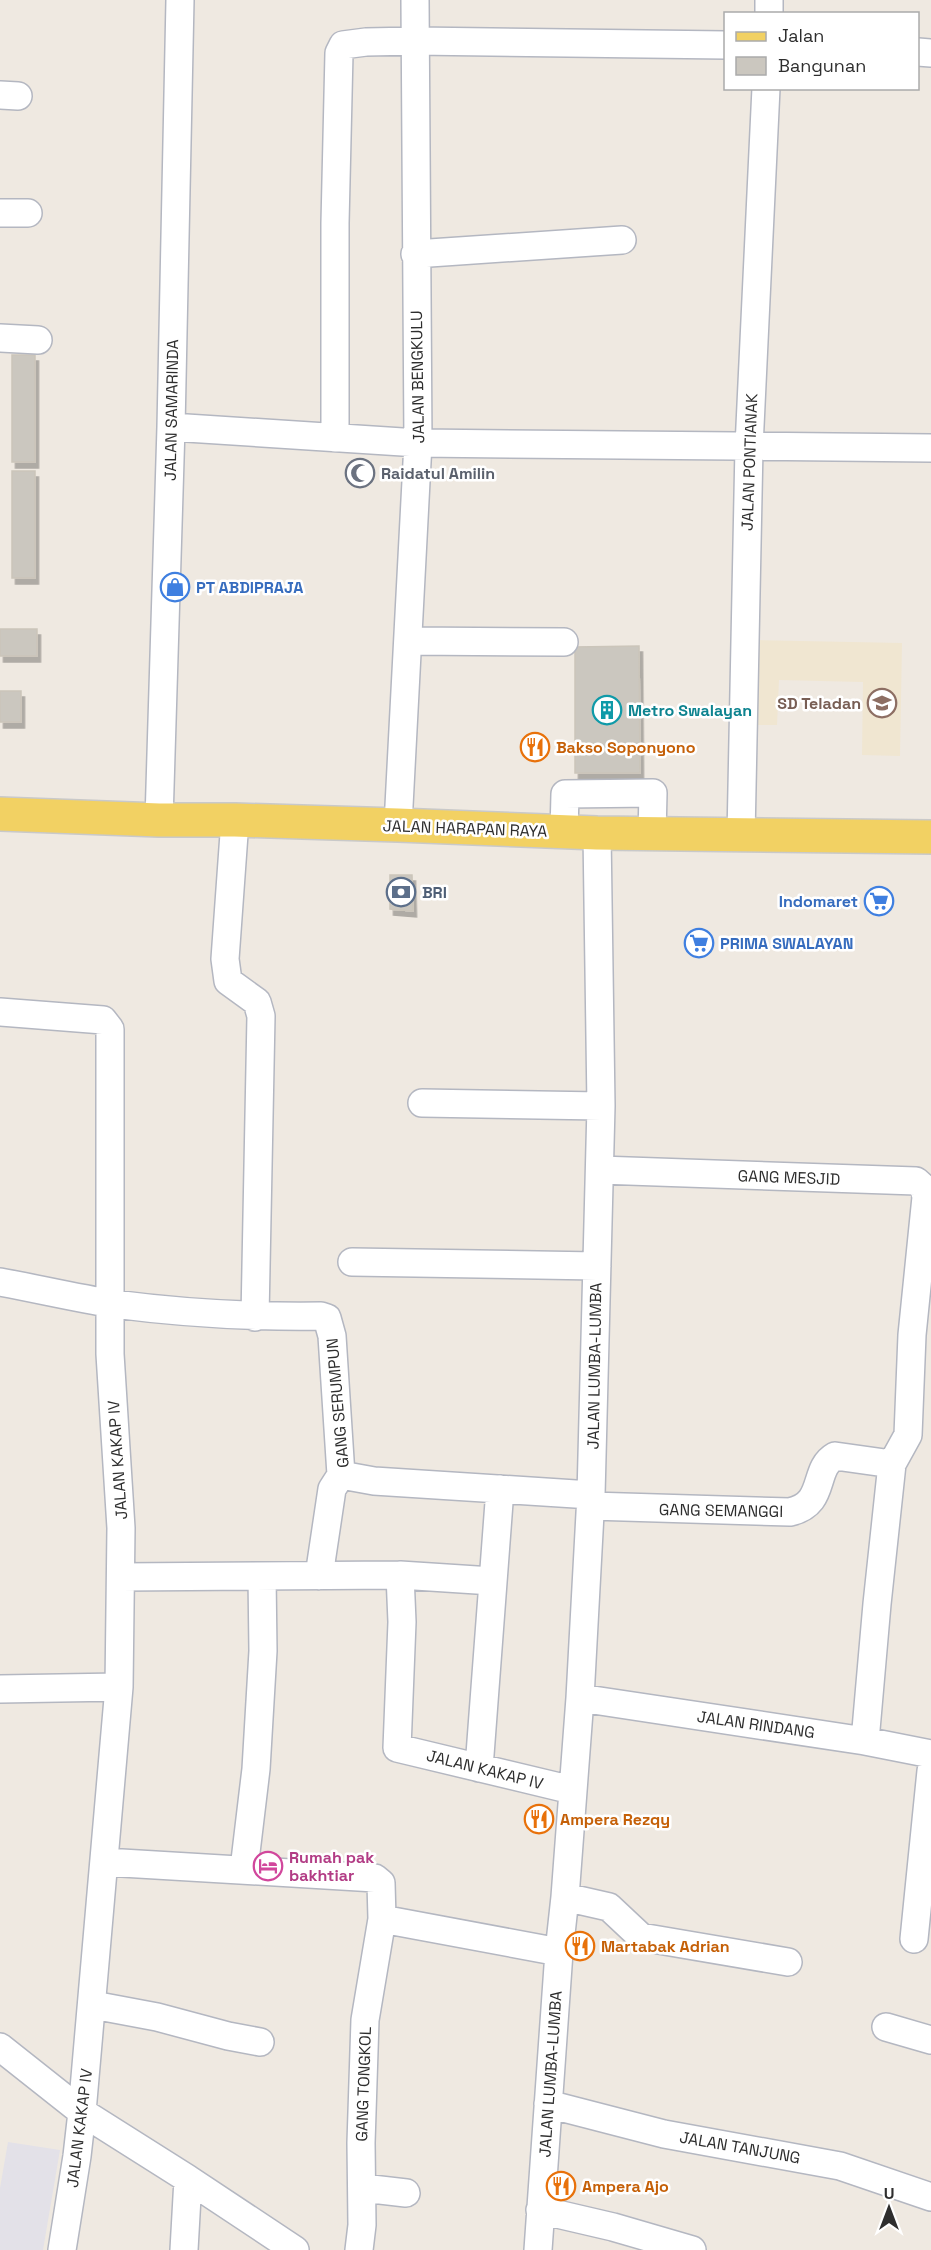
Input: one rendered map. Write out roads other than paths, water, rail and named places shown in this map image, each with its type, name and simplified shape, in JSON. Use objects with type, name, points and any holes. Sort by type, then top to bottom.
[{"type":"main road","name":"JALAN HARAPAN RAYA","points":[[0,814],[398,825],[652,835],[931,837]]},
{"type":"street","name":"JALAN SAMARINDA","points":[[159,820],[171,427],[180,0]]},
{"type":"street","name":"JALAN BENGKULU","points":[[398,825],[418,443],[415,0]]},
{"type":"street","points":[[335,438],[335,223],[339,53],[343,45],[415,41],[724,45]]},
{"type":"street","name":"JALAN PONTIANAK","points":[[741,836],[749,447],[766,90]]},
{"type":"street","points":[[0,213],[27,213]]},
{"type":"street","points":[[415,254],[622,240]]},
{"type":"street","points":[[0,338],[38,340]]},
{"type":"street","points":[[171,427],[418,443],[931,448]]},
{"type":"street","points":[[408,641],[564,642]]},
{"type":"street","points":[[564,832],[565,794],[653,793],[652,835]]},
{"type":"street","points":[[0,1282],[111,1303],[180,1312],[255,1317],[261,1016],[257,1002],[228,981],[225,959],[235,820]]},
{"type":"street","name":"JALAN LUMBA-LUMBA","points":[[538,2250],[580,1698],[591,1501],[601,1106],[597,833]]},
{"type":"street","name":"JALAN KAKAP IV","points":[[0,1012],[103,1020],[110,1029],[110,1354],[121,1528],[119,1687],[93,2005],[77,2156],[62,2250]]},
{"type":"street","points":[[422,1104],[601,1106]]},
{"type":"street","name":"GANG MESJID","points":[[600,1170],[916,1181],[924,1188],[926,1197],[926,1231]]},
{"type":"street","points":[[865,1741],[892,1464],[908,1435],[912,1335],[926,1231]]},
{"type":"street","points":[[352,1262],[597,1266]]},
{"type":"street","name":"GANG SERUMPUN","points":[[255,1317],[321,1316],[327,1318],[332,1336],[342,1475],[374,1481],[500,1489],[591,1501]]},
{"type":"street","name":"GANG SEMANGGI","points":[[591,1501],[790,1512],[803,1509],[812,1499],[828,1463],[835,1456],[892,1464]]},
{"type":"street","points":[[319,1576],[332,1489],[342,1475]]},
{"type":"street","points":[[479,1768],[500,1489]]},
{"type":"street","points":[[121,1577],[400,1575],[492,1581]]},
{"type":"street","name":"JALAN KAKAP IV","points":[[400,1575],[402,1622],[397,1748],[572,1790]]},
{"type":"street","points":[[244,1869],[256,1769],[263,1651],[262,1576]]},
{"type":"street","points":[[0,1689],[119,1687]]},
{"type":"street","name":"JALAN RINDANG","points":[[580,1698],[865,1741],[931,1754]]},
{"type":"street","points":[[914,1939],[931,1772]]},
{"type":"street","name":"GANG TONGKOL","points":[[105,1862],[375,1878],[381,1883],[382,1919],[365,2020],[361,2143],[362,2225],[358,2250]]},
{"type":"street","points":[[565,1897],[609,1907],[642,1938],[788,1962]]},
{"type":"street","points":[[382,1919],[559,1953]]},
{"type":"street","points":[[93,2005],[157,2017],[260,2042]]},
{"type":"street","points":[[886,2027],[931,2040]]},
{"type":"street","points":[[0,2047],[82,2112],[295,2250]]},
{"type":"street","name":"JALAN TANJUNG","points":[[548,2104],[664,2134],[840,2166],[931,2197]]},
{"type":"street","points":[[184,2250],[188,2179]]},
{"type":"street","points":[[363,2188],[406,2193]]},
{"type":"street","points":[[540,2210],[613,2227],[692,2250]]},
{"type":"place","name":"Raidatul Amilin","points":[[360,473]]},
{"type":"place","name":"PT ABDIPRAJA","points":[[175,587]]},
{"type":"place","name":"SD Teladan","points":[[882,703]]},
{"type":"place","name":"Metro Swalayan","points":[[607,710]]},
{"type":"place","name":"Bakso Soponyono","points":[[535,747]]},
{"type":"place","name":"BRI","points":[[401,892]]},
{"type":"place","name":"Indomaret","points":[[879,901]]},
{"type":"place","name":"PRIMA SWALAYAN","points":[[699,943]]},
{"type":"place","name":"Ampera Rezqy","points":[[539,1819]]},
{"type":"place","name":"Rumah pak bakhtiar","points":[[268,1866]]},
{"type":"place","name":"Martabak Adrian","points":[[580,1946]]},
{"type":"place","name":"Ampera Ajo","points":[[561,2186]]}]
